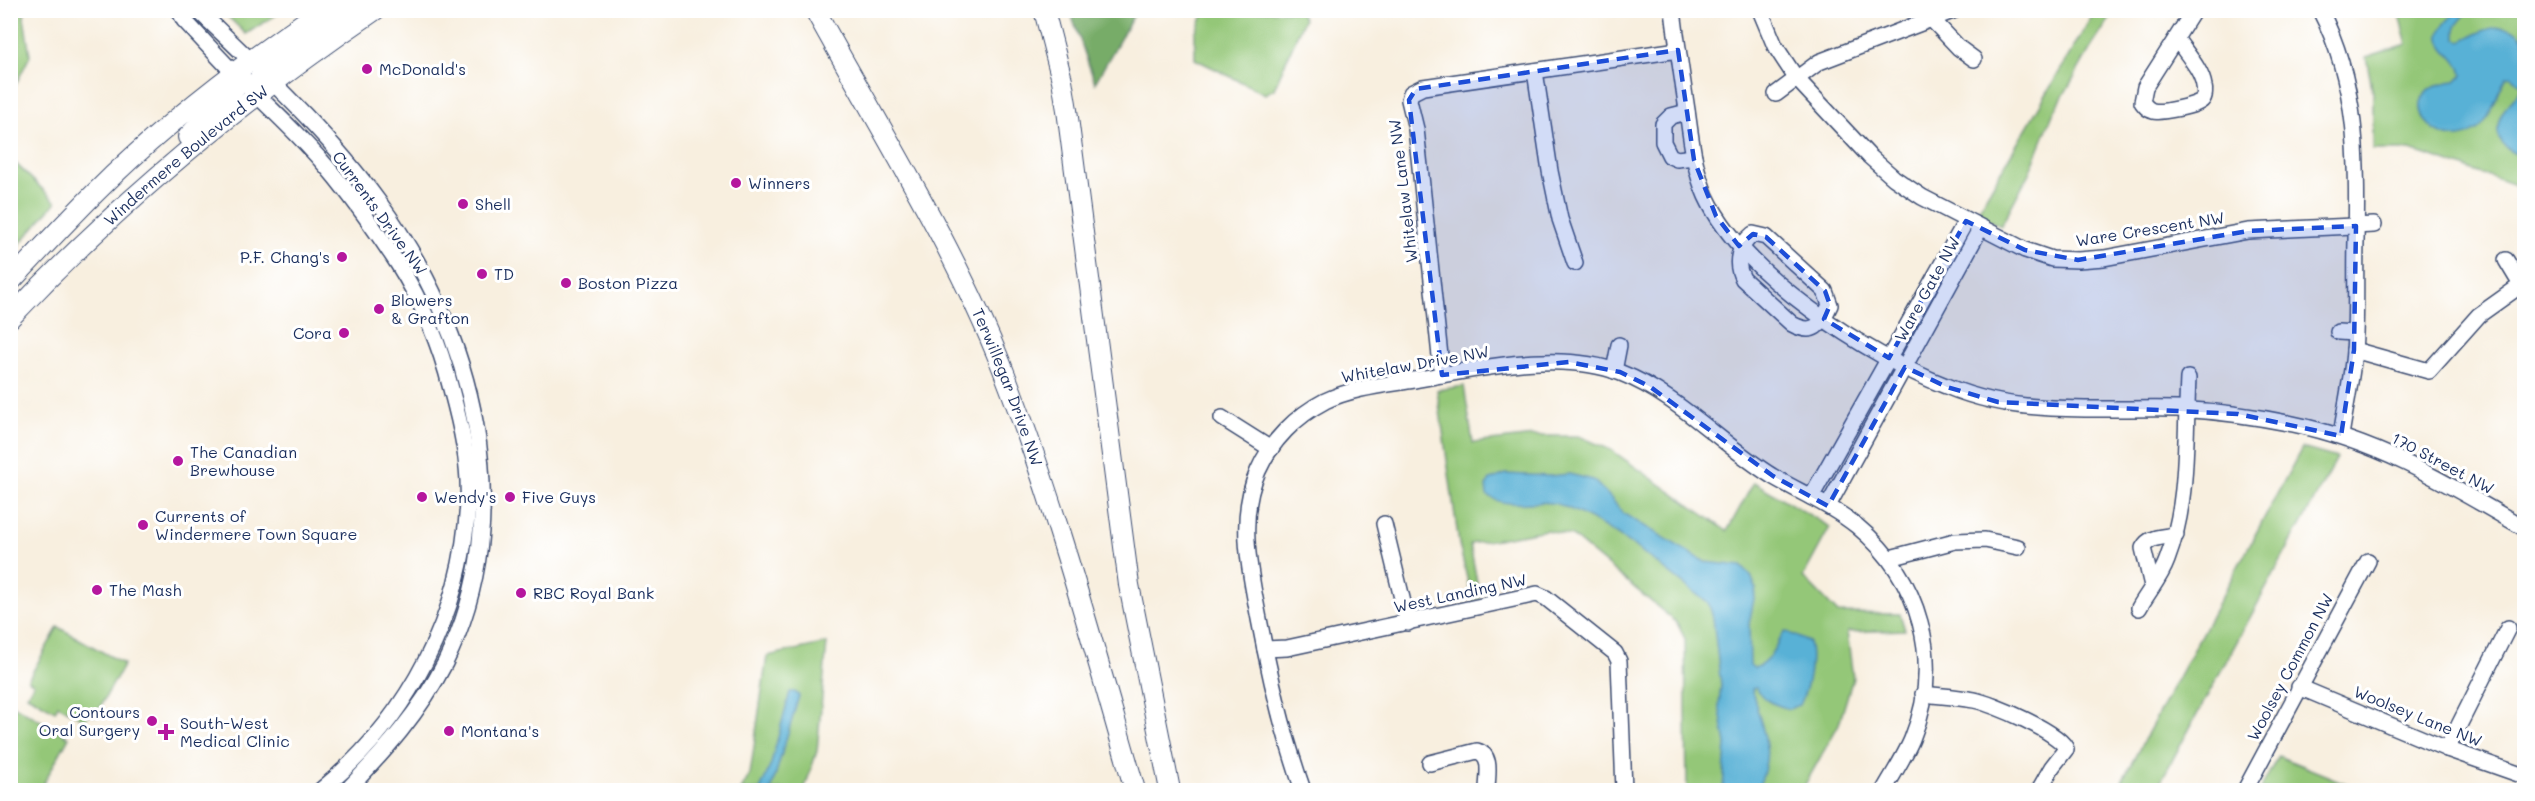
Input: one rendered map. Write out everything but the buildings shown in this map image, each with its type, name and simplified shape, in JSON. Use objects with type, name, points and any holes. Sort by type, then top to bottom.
[{"type":"main road","name":"Windermere Boulevard SW","points":[[10,318],[70,258],[150,185],[258,95],[262,72],[322,10]]},
{"type":"main road","points":[[262,72],[346,10]]},
{"type":"main road","name":"Windermere Boulevard SW","points":[[10,282],[96,192],[139,153],[239,77],[262,72],[375,10]]},
{"type":"main road","name":"Terwillegar Drive NW","points":[[815,10],[955,264],[1002,366],[1054,517],[1135,790]]},
{"type":"main road","points":[[1044,10],[1062,80],[1067,110],[1129,585],[1170,790]]},
{"type":"main road","points":[[150,185],[158,168],[239,77]]},
{"type":"street","name":"Currents Drive NW","points":[[179,10],[184,20],[336,178],[397,263],[417,296],[434,335],[448,376],[466,459],[468,501],[460,565],[449,608],[433,649],[399,709],[370,745],[321,790]]},
{"type":"street","name":"Currents Drive NW","points":[[198,10],[262,72],[352,166],[379,202],[412,255],[450,333],[477,425],[482,470],[483,514],[479,557],[470,599],[445,663],[422,703],[394,741],[347,790]]},
{"type":"street","name":"170 Street NW","points":[[1673,10],[1694,157],[1705,194],[1716,216],[1742,248],[1792,295],[1824,319],[1905,367],[1947,387],[1998,402],[2038,407],[2186,410],[2238,414],[2341,436],[2409,462],[2524,528]]},
{"type":"street","name":"Ware Crescent NW","points":[[1761,10],[1775,46],[1796,78],[1854,141],[1894,178],[1980,229],[2025,250],[2052,259],[2078,260],[2104,258],[2248,231],[2374,225]]},
{"type":"street","points":[[1776,94],[1819,62],[1927,15],[1955,10]]},
{"type":"street","points":[[2176,38],[2200,75],[2205,87],[2204,95],[2202,100],[2194,104],[2158,112],[2151,111],[2142,102],[2142,95],[2176,38],[2194,10]]},
{"type":"street","points":[[2320,10],[2336,45],[2351,97],[2357,151],[2354,350],[2341,436]]},
{"type":"street","points":[[1927,15],[1959,48],[1974,59]]},
{"type":"street","name":"Whitelaw Lane NW","points":[[1442,375],[1416,129],[1409,100],[1411,93],[1423,87],[1678,50]]},
{"type":"street","points":[[1535,71],[1550,171],[1560,219],[1575,262]]},
{"type":"street","points":[[1687,112],[1671,116],[1662,124],[1663,142],[1670,156],[1677,159],[1694,157]]},
{"type":"street","name":"Ware Gate NW","points":[[1811,497],[1966,221]]},
{"type":"street","name":"Ware Gate NW","points":[[1828,506],[1980,229]]},
{"type":"street","points":[[1753,234],[1766,237],[1825,291],[1830,305],[1824,319],[1815,328],[1801,329],[1771,306],[1743,279],[1738,271],[1742,248],[1745,241],[1753,234]]},
{"type":"street","points":[[2429,371],[2479,315],[2523,284],[2506,260]]},
{"type":"street","points":[[2338,332],[2354,333]]},
{"type":"street","points":[[1614,371],[1619,345]]},
{"type":"street","points":[[2354,350],[2429,371]]},
{"type":"street","name":"Whitelaw Drive NW","points":[[1304,790],[1283,729],[1265,649],[1247,544],[1248,506],[1257,472],[1271,449],[1297,419],[1323,402],[1370,388],[1532,362],[1578,363],[1614,371],[1649,386],[1730,448],[1856,525],[1890,558],[1903,577],[1917,610],[1922,628],[1925,667],[1923,694],[1912,739],[1884,790]]},
{"type":"street","points":[[2429,371],[2434,387]]},
{"type":"street","points":[[2139,608],[2166,563],[2176,535],[2183,497],[2188,378]]},
{"type":"street","points":[[1222,418],[1271,449]]},
{"type":"street","points":[[1384,524],[1408,623]]},
{"type":"street","points":[[2152,586],[2143,548],[2151,540],[2176,535]]},
{"type":"street","points":[[1890,558],[1955,541],[1985,540],[2018,547]]},
{"type":"street","name":"Woolsey Common NW","points":[[2245,790],[2368,561]]},
{"type":"street","name":"West Landing NW","points":[[1265,649],[1287,648],[1537,594],[1546,598],[1615,653],[1619,661],[1624,790]]},
{"type":"street","points":[[2447,749],[2508,628]]},
{"type":"street","name":"Woolsey Lane NW","points":[[2299,687],[2447,749],[2524,776]]},
{"type":"street","points":[[1923,694],[1975,700],[2002,709],[2060,740],[2066,749],[2039,790]]},
{"type":"street","points":[[1430,763],[1477,751],[1484,752],[1488,757],[1487,790]]},
{"type":"highlighted area","points":[[1678,50],[1694,160],[1716,216],[1739,246],[1753,234],[1766,237],[1825,291],[1830,305],[1824,319],[1889,358],[1966,221],[2025,250],[2078,260],[2248,231],[2356,226],[2354,350],[2341,436],[2238,414],[1998,402],[1947,387],[1905,367],[1828,506],[1773,476],[1649,386],[1620,372],[1569,362],[1442,375],[1409,100],[1416,89]]},
{"type":"green space","points":[[11,10],[25,11],[30,56],[11,94]]},
{"type":"green space","points":[[222,11],[282,11],[246,34]]},
{"type":"green space","points":[[1070,11],[1136,11],[1095,83]]},
{"type":"green space","points":[[1205,11],[1299,11],[1304,19],[1274,89],[1265,94],[1195,59],[1195,33]]},
{"type":"green space","points":[[2095,11],[2115,11],[2053,114],[2029,173],[2001,226],[1976,214]]},
{"type":"green space","points":[[2398,11],[2524,11],[2524,188],[2410,150],[2373,150],[2373,93],[2366,57],[2407,44]]},
{"type":"green space","points":[[11,155],[13,161],[56,202],[11,254]]},
{"type":"green space","points":[[1464,386],[1473,443],[1534,436],[1579,436],[1611,450],[1727,531],[1754,482],[1830,527],[1803,577],[1838,613],[1900,614],[1905,630],[1847,632],[1853,678],[1839,724],[1802,790],[1687,790],[1685,639],[1677,623],[1572,536],[1546,530],[1470,544],[1480,598],[1472,600],[1459,544],[1437,390]]},
{"type":"green space","points":[[2302,448],[2337,458],[2156,790],[2117,790]]},
{"type":"green space","points":[[58,627],[124,664],[95,716],[89,713],[85,720],[58,705],[55,711],[27,695],[34,684],[28,680]]},
{"type":"green space","points":[[827,643],[817,751],[804,790],[741,790],[750,774],[767,656]]},
{"type":"green space","points":[[11,704],[69,737],[40,790],[11,790]]},
{"type":"green space","points":[[2278,756],[2362,790],[2260,790]]},
{"type":"water","points":[[2457,11],[2468,11],[2456,26],[2456,39],[2461,41],[2485,30],[2501,27],[2509,28],[2524,38],[2524,154],[2508,150],[2499,137],[2499,121],[2502,114],[2523,87],[2512,76],[2507,77],[2503,83],[2491,111],[2478,129],[2462,136],[2447,136],[2434,130],[2425,120],[2421,108],[2424,96],[2435,86],[2456,81],[2462,75],[2440,40],[2440,32]]},
{"type":"water","points":[[1506,474],[1549,476],[1569,474],[1593,480],[1624,514],[1705,562],[1741,566],[1751,576],[1756,588],[1749,624],[1750,665],[1754,668],[1769,658],[1785,631],[1809,642],[1811,657],[1809,674],[1800,705],[1789,709],[1774,704],[1756,688],[1752,689],[1767,751],[1763,775],[1757,790],[1723,790],[1726,744],[1719,705],[1721,685],[1713,618],[1709,604],[1621,537],[1583,515],[1554,503],[1505,502],[1487,495],[1486,486],[1490,480]]},
{"type":"water","points":[[790,692],[795,692],[799,696],[771,790],[760,790],[771,764]]},
{"type":"place","name":"McDonald's","points":[[367,69]]},
{"type":"place","name":"Winners","points":[[736,183]]},
{"type":"place","name":"Shell","points":[[463,204]]},
{"type":"place","name":"P.F. Chang's","points":[[342,257]]},
{"type":"place","name":"TD","points":[[482,274]]},
{"type":"place","name":"Boston Pizza","points":[[566,283]]},
{"type":"place","name":"Blowers & Grafton","points":[[379,309]]},
{"type":"place","name":"Cora","points":[[344,333]]},
{"type":"place","name":"The Canadian Brewhouse","points":[[178,461]]},
{"type":"place","name":"Wendy's","points":[[422,497]]},
{"type":"place","name":"Five Guys","points":[[510,497]]},
{"type":"place","name":"Currents of Windermere Town Square","points":[[143,525]]},
{"type":"place","name":"The Mash","points":[[97,590]]},
{"type":"place","name":"RBC Royal Bank","points":[[521,593]]},
{"type":"place","name":"Contours Oral Surgery","points":[[152,721]]},
{"type":"place","name":"Montana's","points":[[449,731]]},
{"type":"place","name":"South-West Medical Clinic","points":[[166,732]]}]
